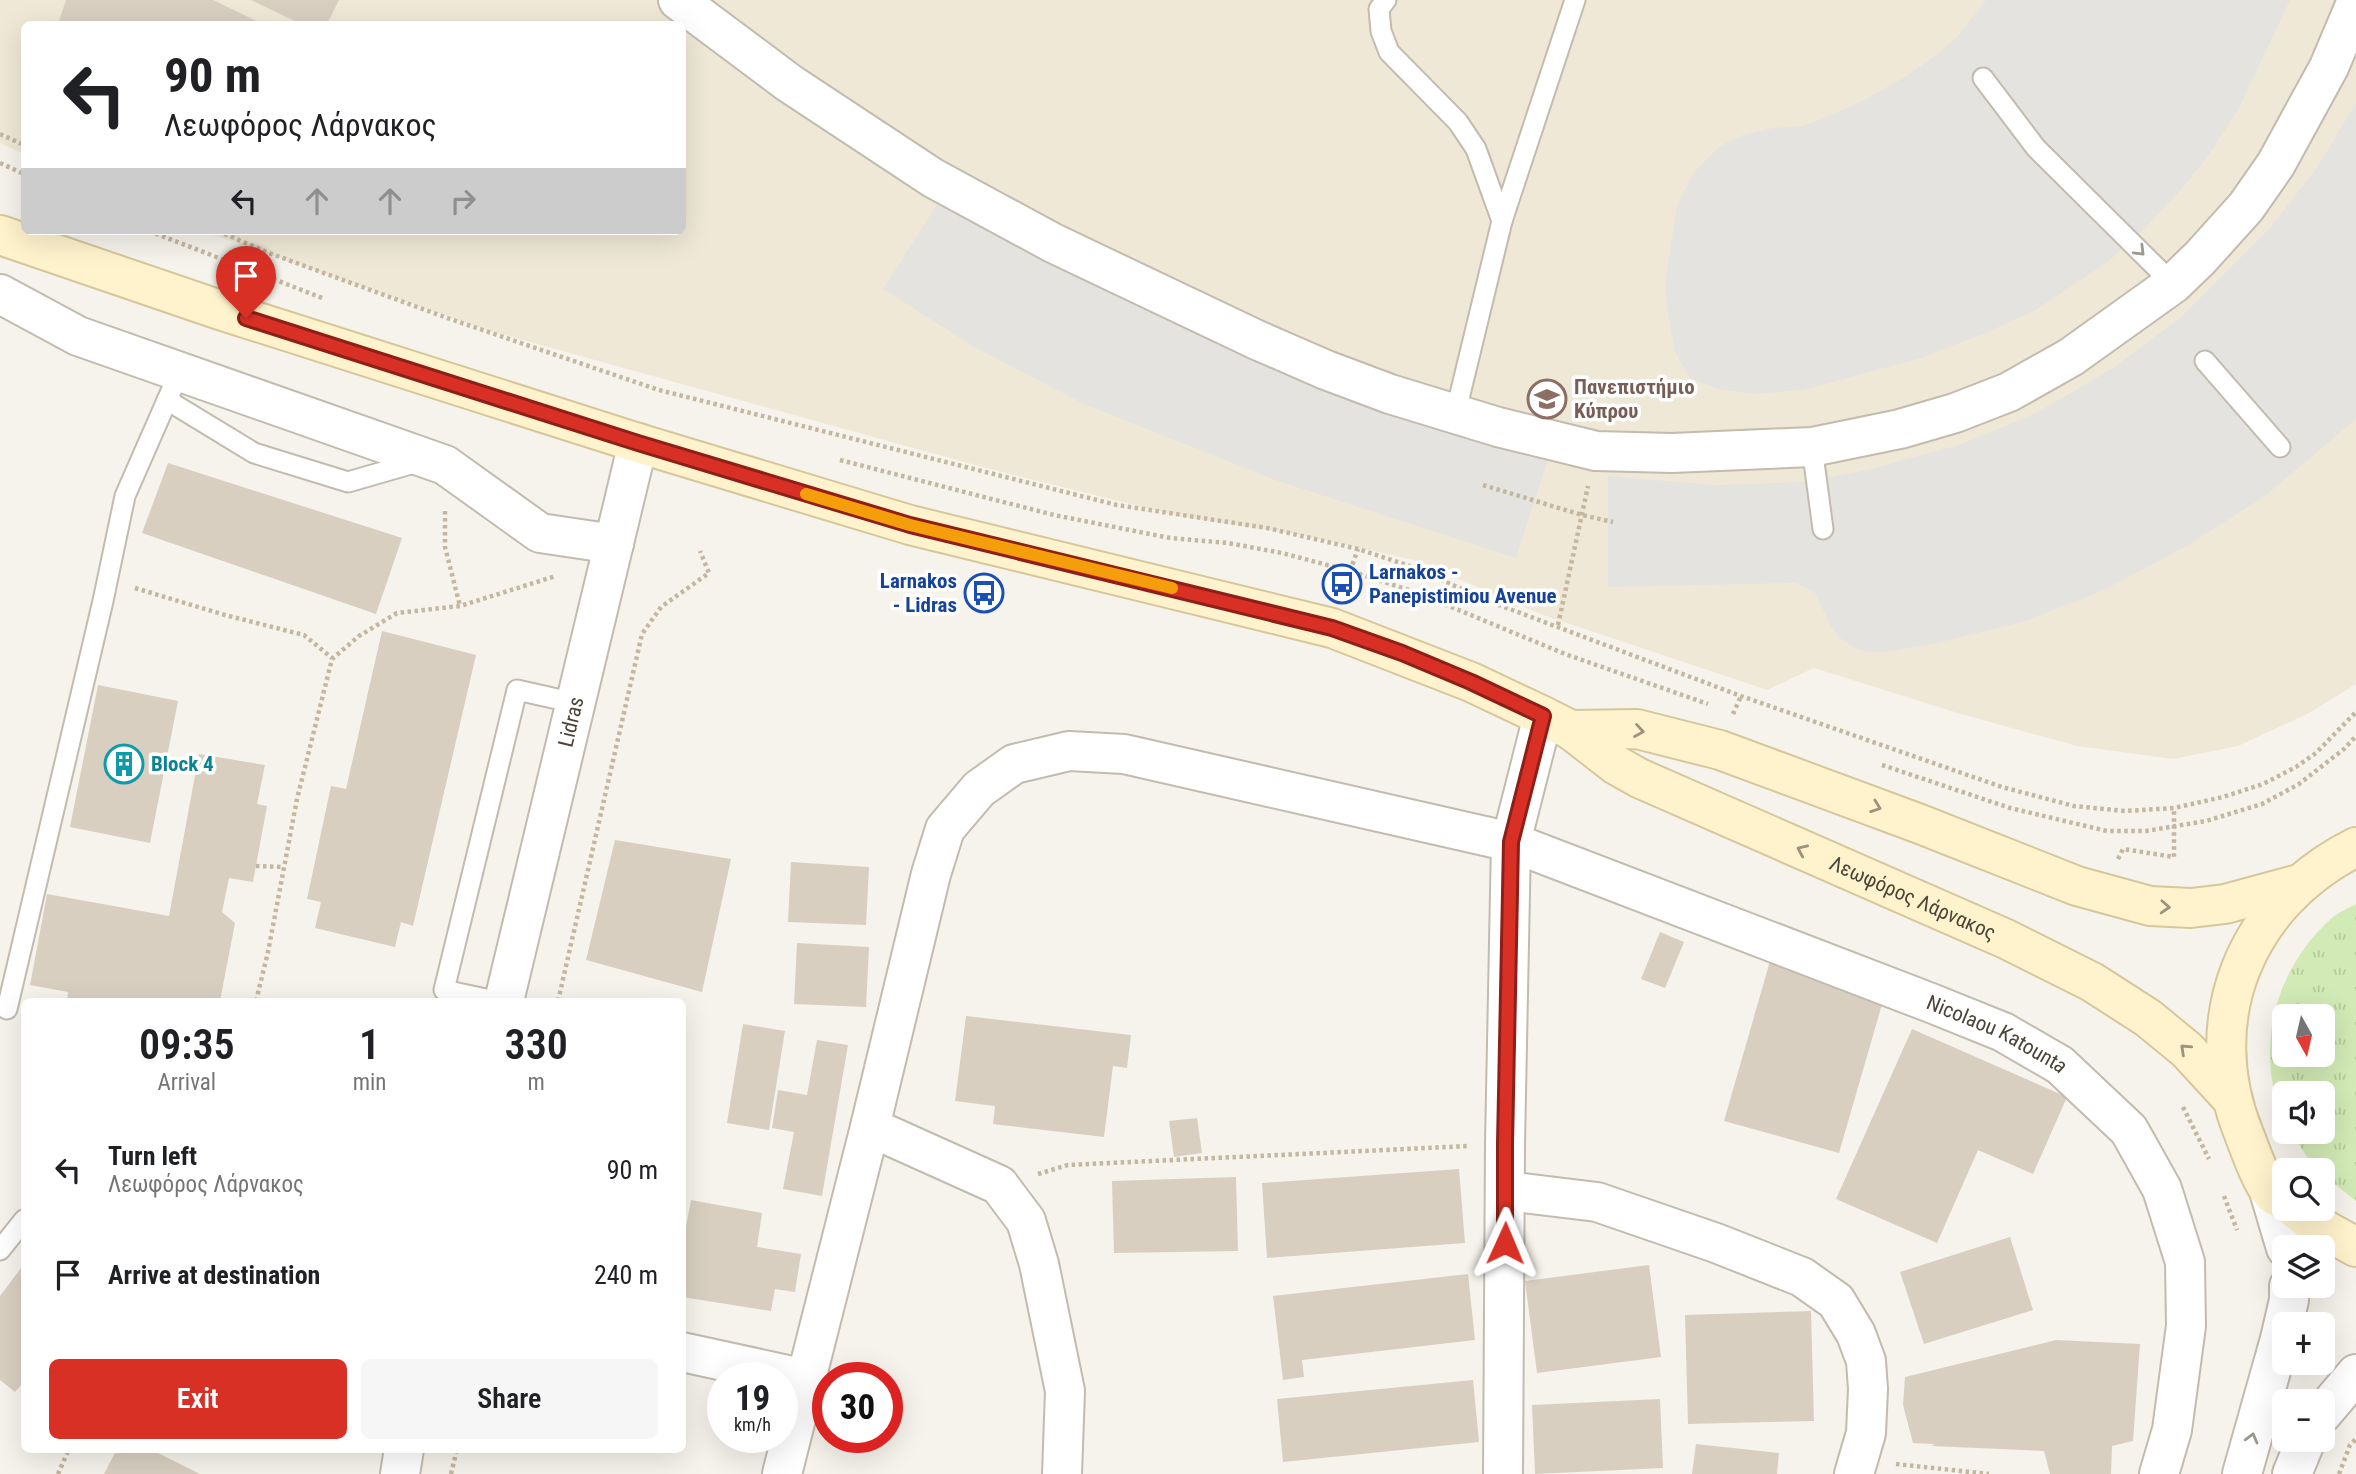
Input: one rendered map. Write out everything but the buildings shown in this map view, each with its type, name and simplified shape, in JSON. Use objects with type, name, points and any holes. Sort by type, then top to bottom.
[{"type":"main road","name":"Λεωφόρος Λάρνακος","points":[[0,236],[220,310],[638,443],[910,525],[1332,628],[1402,653],[1557,723],[1639,778],[2006,939],[2092,982],[2148,1018],[2187,1050],[2232,1099]]},
{"type":"main road","name":"Λεωφόρος Λάρνακος","points":[[1557,723],[1637,729],[1720,750],[2098,893],[2150,906],[2191,908],[2225,904],[2299,884]]},
{"type":"main road","name":"Λεωφόρος Λάρνακος","points":[[2272,1181],[2236,1114],[2232,1099],[2226,1059],[2230,1004],[2248,950],[2279,904],[2299,884],[2356,847]]},
{"type":"main road","points":[[2311,1221],[2356,1247]]},
{"type":"street","points":[[678,0],[789,83],[933,178],[1126,279],[1326,370],[1455,415],[1596,451],[1726,453],[1812,447],[1900,429],[1955,413],[2010,392],[2071,357],[2173,284],[2246,206],[2276,164],[2329,66],[2355,7]]},
{"type":"street","points":[[0,294],[173,386],[435,463],[540,533],[611,553]]},
{"type":"street","name":"Lidras","points":[[505,998],[638,443]]},
{"type":"street","points":[[1503,1474],[1505,1144],[1511,842],[1557,723]]},
{"type":"street","name":"Nicolaou Katounta","points":[[782,1474],[931,874],[945,828],[979,789],[1014,764],[1069,751],[1124,754],[1511,842],[2003,1032],[2060,1065],[2129,1130],[2162,1189],[2185,1262],[2186,1326],[2172,1430],[2160,1474]]},
{"type":"street","points":[[870,1127],[999,1185],[1026,1221],[1039,1264],[1065,1391],[1062,1474]]},
{"type":"street","points":[[1506,1191],[1597,1202],[1716,1243],[1802,1277],[1836,1301],[1856,1334],[1866,1361],[1866,1433],[1856,1467]]},
{"type":"street","points":[[2242,1474],[2290,1298]]},
{"type":"street","points":[[686,1353],[806,1379]]},
{"type":"street","points":[[2335,1399],[2356,1374]]},
{"type":"street","points":[[2292,1474],[2301,1452]]},
{"type":"street","points":[[400,1474],[403,1453]]},
{"type":"lane","points":[[1386,0],[1380,9],[1381,31],[1389,52],[1458,122],[1476,149],[1502,221]]},
{"type":"lane","points":[[1455,415],[1502,221],[1575,0]]},
{"type":"lane","points":[[1983,78],[2036,148],[2173,284]]},
{"type":"lane","points":[[2205,361],[2280,446]]},
{"type":"lane","points":[[7,1009],[108,580],[125,496],[173,386],[254,453],[348,482],[435,463]]},
{"type":"lane","points":[[1812,447],[1823,529]]},
{"type":"lane","points":[[481,998],[444,990],[517,690],[575,703]]},
{"type":"lane","points":[[0,1250],[21,1224]]},
{"type":"path","points":[[0,134],[21,144]]},
{"type":"path","points":[[0,163],[21,173]]},
{"type":"path","points":[[159,235],[329,301]]},
{"type":"path","points":[[227,235],[269,253],[462,323],[659,390],[1117,505],[1267,528],[1358,549],[1410,566],[1491,602],[1741,696],[2002,787],[2074,806],[2125,811],[2174,808],[2224,797],[2296,767],[2316,753],[2356,712]]},
{"type":"path","points":[[1558,625],[1596,451]]},
{"type":"path","points":[[837,460],[1054,514],[1170,538],[1228,543],[1282,553],[1350,571],[1415,592],[1564,654],[1734,713]]},
{"type":"path","points":[[435,463],[445,547],[460,606]]},
{"type":"path","points":[[1483,485],[1613,522]]},
{"type":"path","points":[[1350,571],[1358,549]]},
{"type":"path","points":[[559,998],[642,634],[661,607],[709,573],[701,551]]},
{"type":"path","points":[[257,998],[297,800],[332,659],[359,636],[397,613],[460,606],[611,553]]},
{"type":"path","points":[[108,580],[304,635],[332,659]]},
{"type":"path","points":[[1878,764],[2010,808],[2107,831],[2146,831],[2207,821],[2262,804],[2299,784],[2344,749],[2356,736]]},
{"type":"path","points":[[2098,893],[2123,849],[2174,856],[2174,808]]},
{"type":"path","points":[[256,866],[284,867]]},
{"type":"path","points":[[999,1185],[1068,1165],[1505,1144]]},
{"type":"path","points":[[2339,1474],[2350,1445],[2356,1439]]},
{"type":"path","points":[[58,1474],[67,1453]]},
{"type":"path","points":[[451,1474],[456,1453]]},
{"type":"path","points":[[1856,1467],[1989,1474]]},
{"type":"shaded area","name":"Πανεπιστήμιο Κύπρου","points":[[0,0],[2356,0],[2356,684],[2309,713],[2238,746],[2173,759],[2077,746],[1961,714],[1814,668],[1767,690],[1546,616],[1414,560],[1306,536],[1179,516],[986,468],[490,331],[214,235],[686,235],[686,21],[21,21],[21,153],[0,143]]},
{"type":"shaded area","points":[[1986,0],[2290,0],[2238,110],[2182,189],[2109,261],[2034,311],[1921,358],[1803,390],[1754,394],[1718,389],[1690,378],[1675,352],[1665,284],[1677,205],[1694,172],[1720,146],[1743,135],[1817,121],[1864,100],[1908,75],[1959,35]]},
{"type":"shaded area","points":[[2356,103],[2356,419],[2265,496],[2185,547],[2102,591],[2023,622],[1937,643],[1885,652],[1868,652],[1854,648],[1840,638],[1815,593],[1796,583],[1608,587],[1608,476],[1715,485],[1802,482],[1867,470],[1959,445],[2038,412],[2113,368],[2181,317],[2271,227],[2318,166]]},
{"type":"shaded area","points":[[940,200],[1168,321],[1264,361],[1550,454],[1516,558],[1275,480],[1084,404],[976,348],[883,289]]},
{"type":"green space","points":[[2356,904],[2356,1201],[2335,1184],[2335,1158],[2308,1158],[2299,1144],[2335,1144],[2335,1081],[2273,1081],[2270,1066],[2272,1031],[2272,1068],[2335,1067],[2335,1004],[2277,1004],[2297,960],[2313,937],[2341,912]]},
{"type":"slow traffic","points":[[806,494],[910,525],[1172,588]]},
{"type":"place","name":"Πανεπιστήμιο Κύπρου","points":[[1547,399]]},
{"type":"place","name":"Larnakos - Panepistimiou Avenue","points":[[1342,584]]},
{"type":"place","name":"Larnakos - Lidras","points":[[984,593]]},
{"type":"place","name":"Block 4","points":[[124,764]]},
{"type":"route","points":[[246,318],[638,443],[910,525],[1332,628],[1402,653],[1543,716],[1511,842],[1505,1243]]}]
